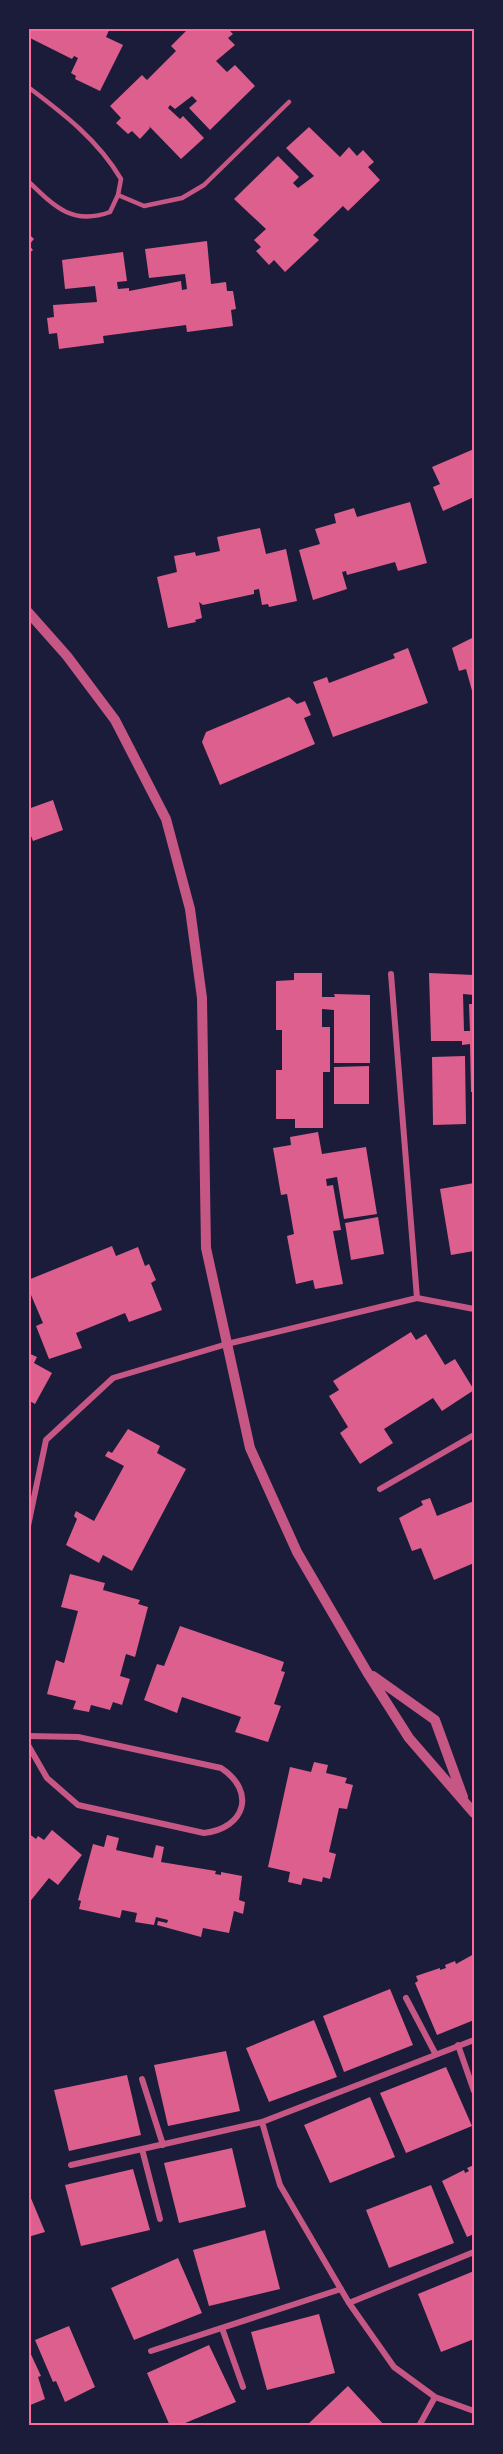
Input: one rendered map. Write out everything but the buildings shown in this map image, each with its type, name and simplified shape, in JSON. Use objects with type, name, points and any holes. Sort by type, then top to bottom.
[{"type":"street","points":[[28,612],[67,656],[115,720],[166,819],[190,909],[202,998],[206,1248],[250,1448],[297,1552],[368,1672],[409,1738],[474,1813]]},
{"type":"street","points":[[391,974],[417,1298]]},
{"type":"street","points":[[28,1526],[46,1440],[113,1378],[227,1344],[417,1298],[474,1309]]},
{"type":"street","points":[[380,1489],[474,1435]]},
{"type":"street","points":[[368,1672],[435,1720],[465,1802]]},
{"type":"street","points":[[28,1736],[78,1737],[221,1768],[234,1777],[242,1791],[242,1808],[234,1822],[221,1831],[204,1833],[78,1805],[47,1778],[28,1745]]},
{"type":"street","points":[[406,1998],[435,2053]]},
{"type":"street","points":[[71,2166],[262,2122],[435,2053],[474,2040]]},
{"type":"street","points":[[458,2045],[474,2091]]},
{"type":"street","points":[[142,2079],[163,2145]]},
{"type":"street","points":[[262,2122],[280,2185],[349,2302],[394,2367],[435,2397],[474,2411]]},
{"type":"street","points":[[142,2149],[160,2219]]},
{"type":"street","points":[[349,2302],[474,2252]]},
{"type":"street","points":[[151,2351],[341,2289]]},
{"type":"street","points":[[222,2328],[243,2387]]},
{"type":"street","points":[[419,2426],[435,2397]]},
{"type":"street","points":[[61,2426],[68,2426]]},
{"type":"lane","points":[[28,87],[81,129],[107,155],[121,178],[118,195],[110,212],[93,218],[77,217],[55,206],[28,181]]},
{"type":"lane","points":[[118,195],[144,206],[182,198],[204,185],[289,102]]}]
